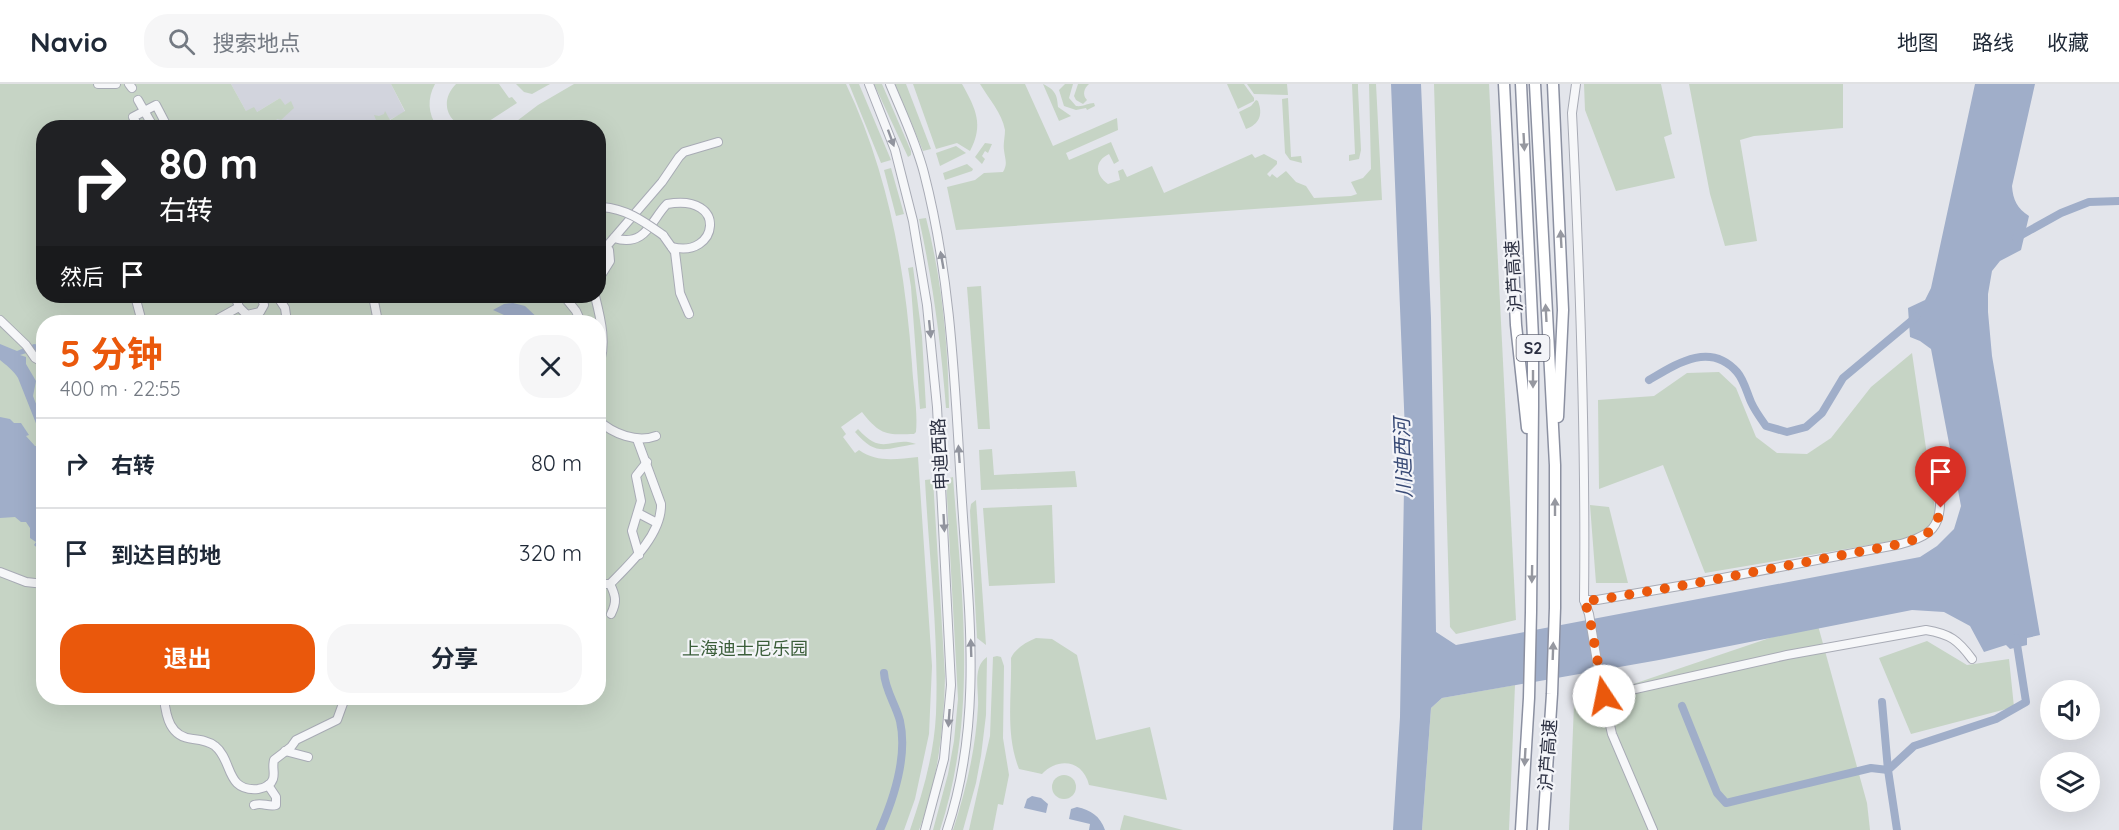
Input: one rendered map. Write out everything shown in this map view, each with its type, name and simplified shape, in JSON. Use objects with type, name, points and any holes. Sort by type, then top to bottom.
[{"type":"highway","name":"沪芦高速","points":[[1504,84],[1516,325],[1532,468]]},
{"type":"highway","name":"沪芦高速","points":[[1521,84],[1533,338],[1529,698],[1521,830]]},
{"type":"highway","name":"沪芦高速","points":[[1535,84],[1555,465]]},
{"type":"highway","name":"沪芦高速","points":[[1543,830],[1552,694],[1555,608],[1555,465],[1563,310],[1553,84]]},
{"type":"street","points":[[98,84],[116,84]]},
{"type":"street","name":"申迪西路","points":[[869,84],[895,150],[914,221],[927,305],[937,408],[951,685],[944,759],[925,830]]},
{"type":"street","name":"申迪西路","points":[[890,84],[913,139],[924,173],[944,271],[953,349],[972,687],[964,767],[947,830]]},
{"type":"street","points":[[1576,84],[1572,112],[1582,309],[1584,600],[1589,614],[1612,734],[1653,830]]},
{"type":"street","points":[[138,100],[149,120]]},
{"type":"street","points":[[135,120],[133,117],[156,105],[164,120]]},
{"type":"street","points":[[606,243],[614,238],[662,182],[684,152],[718,142]]},
{"type":"street","points":[[614,238],[626,240],[648,231],[667,204],[680,202],[695,204],[704,209],[709,218],[710,228],[707,237],[691,248],[672,247]]},
{"type":"street","points":[[606,207],[617,208],[630,213],[663,235],[675,252],[680,293],[689,314]]},
{"type":"street","points":[[606,248],[609,250],[610,261],[606,267]]},
{"type":"street","points":[[237,303],[245,315]]},
{"type":"street","points":[[255,315],[260,312],[263,303]]},
{"type":"street","points":[[223,315],[238,306]]},
{"type":"street","points":[[0,320],[26,345],[36,359]]},
{"type":"street","points":[[606,427],[637,439],[656,436]]},
{"type":"street","points":[[606,584],[610,584],[639,555],[661,514],[661,504],[637,439]]},
{"type":"street","points":[[639,555],[633,531],[641,501],[636,476],[647,462]]},
{"type":"street","points":[[1584,600],[1597,600],[1691,584],[1922,538],[1933,529],[1938,520],[1941,494]]},
{"type":"street","points":[[638,513],[657,522]]},
{"type":"street","points":[[0,572],[26,582],[36,583]]},
{"type":"street","points":[[610,584],[616,602],[611,615]]},
{"type":"street","points":[[1604,696],[1787,655],[1926,630],[1940,632],[1960,642],[1972,659]]},
{"type":"street","points":[[165,705],[171,728],[182,737],[208,742],[215,746],[225,759],[231,777],[248,788],[262,788],[268,785],[273,779],[274,760],[303,736],[337,720],[342,705]]},
{"type":"street","points":[[285,751],[308,757]]},
{"type":"street","points":[[248,788],[254,796],[253,808],[260,803],[276,805],[276,797],[268,785]]},
{"type":"shaded area","points":[[231,84],[391,84],[405,112],[389,120],[277,120],[287,112],[280,98],[257,112],[246,111]]},
{"type":"green space","name":"上海迪士尼乐园","points":[[0,84],[231,84],[246,111],[254,107],[257,112],[280,98],[285,105],[291,101],[294,108],[281,120],[36,120],[36,303],[606,303],[606,120],[518,120],[538,105],[574,84],[846,84],[873,151],[892,221],[905,292],[916,407],[916,432],[914,434],[884,432],[862,412],[841,427],[846,434],[843,437],[855,453],[859,450],[873,457],[887,459],[918,457],[932,666],[929,734],[915,799],[904,830],[0,830]]},
{"type":"green space","points":[[391,84],[435,84],[430,106],[434,120],[390,120],[405,111]]},
{"type":"green space","points":[[456,84],[499,84],[509,98],[512,97],[517,103],[491,120],[454,120],[447,110],[450,93]]},
{"type":"green space","points":[[516,84],[550,84],[532,94],[524,92]]},
{"type":"green space","points":[[849,84],[859,84],[891,160],[881,163]]},
{"type":"green space","points":[[874,84],[882,84],[911,151],[908,157]]},
{"type":"green space","points":[[895,84],[906,84],[931,149],[923,151]]},
{"type":"green space","points":[[913,84],[962,84],[977,117],[977,133],[970,151],[957,143],[936,149]]},
{"type":"green space","points":[[980,84],[1025,84],[1053,146],[1117,118],[1118,130],[1066,153],[1069,160],[1111,142],[1119,161],[1114,164],[1109,154],[1101,160],[1098,168],[1108,184],[1120,180],[1118,171],[1123,169],[1127,177],[1152,166],[1164,193],[1252,154],[1255,158],[1264,154],[1277,161],[1277,164],[1267,174],[1270,177],[1272,174],[1277,178],[1286,171],[1296,182],[1306,186],[1314,198],[1357,194],[1351,182],[1363,178],[1371,169],[1369,84],[1376,84],[1382,200],[956,230],[947,187],[975,180],[984,173],[1003,172],[1006,161],[1003,124]]},
{"type":"green space","points":[[1043,84],[1055,93],[1058,107],[1071,116],[1059,121]]},
{"type":"green space","points":[[1065,84],[1073,84],[1069,98],[1076,106],[1094,103],[1095,106],[1087,110],[1086,108],[1076,110],[1064,106],[1059,90]]},
{"type":"green space","points":[[1078,84],[1089,84],[1084,92],[1087,100],[1083,104],[1074,96]]},
{"type":"green space","points":[[1227,84],[1244,84],[1254,101],[1238,109]]},
{"type":"green space","points":[[1247,84],[1287,84],[1288,95],[1254,94]]},
{"type":"green space","points":[[1352,84],[1358,84],[1361,150],[1359,159],[1349,161],[1349,155],[1355,154]]},
{"type":"green space","points":[[1434,84],[1489,84],[1516,620],[1456,634],[1450,627]]},
{"type":"green space","points":[[1584,84],[1661,84],[1672,134],[1664,137],[1675,178],[1616,191],[1585,110]]},
{"type":"green space","points":[[1689,84],[1843,84],[1843,128],[1754,136],[1740,140],[1757,241],[1725,246],[1710,194]]},
{"type":"green space","points":[[1288,98],[1291,157],[1301,156],[1302,163],[1290,160],[1285,153],[1282,99]]},
{"type":"green space","points":[[1256,100],[1259,106],[1259,118],[1246,129],[1239,112],[1251,106]]},
{"type":"green space","points":[[385,111],[390,120],[376,120],[374,115],[379,116]]},
{"type":"green space","points":[[985,143],[992,144],[988,153],[985,151],[982,156],[985,159],[982,164],[975,157]]},
{"type":"green space","points":[[956,146],[966,153],[940,166],[936,153]]},
{"type":"green space","points":[[967,164],[973,169],[972,171],[945,180],[943,173]]},
{"type":"green space","points":[[891,168],[904,214],[896,216],[884,170]]},
{"type":"green space","points":[[926,218],[932,241],[943,312],[949,408],[946,408],[936,313],[919,219]]},
{"type":"green space","points":[[913,267],[922,336],[926,408],[920,409],[908,268]]},
{"type":"green space","points":[[981,286],[990,429],[978,429],[967,287]]},
{"type":"green space","points":[[1912,353],[1936,516],[1926,531],[1911,538],[1705,573],[1663,465],[1599,489],[1598,400],[1654,396],[1687,373],[1719,372],[1736,388],[1756,437],[1777,453],[1807,454],[1831,438],[1871,387]]},
{"type":"green space","points":[[858,429],[867,438],[881,444],[907,442],[916,444],[889,449],[876,448],[855,432]]},
{"type":"green space","points":[[992,449],[994,475],[1075,471],[1077,487],[981,490],[979,450]]},
{"type":"green space","points":[[953,477],[963,610],[963,699],[952,786],[940,830],[933,830],[948,774],[958,699],[946,479]]},
{"type":"green space","points":[[933,479],[945,676],[943,715],[939,754],[926,812],[919,830],[910,830],[927,773],[936,714],[935,626],[925,480]]},
{"type":"green space","points":[[976,500],[986,645],[977,638],[970,511],[971,504]]},
{"type":"green space","points":[[1052,505],[1055,583],[989,586],[983,508]]},
{"type":"green space","points":[[1590,505],[1609,507],[1628,583],[1596,583]]},
{"type":"green space","points":[[1817,622],[1867,803],[1870,830],[1569,830],[1574,704]]},
{"type":"green space","points":[[1036,638],[1052,639],[1077,655],[1096,740],[1150,727],[1167,800],[1089,785],[1081,770],[1069,764],[1055,765],[1042,774],[1019,769],[1011,729],[1011,658],[1021,646]]},
{"type":"green space","points":[[1927,641],[1967,665],[2009,659],[2014,707],[1911,734],[1879,658]]},
{"type":"green space","points":[[987,657],[986,715],[976,783],[963,830],[953,830],[973,753],[977,722],[979,667]]},
{"type":"green space","points":[[993,657],[1001,657],[1004,666],[1003,738],[1009,775],[1003,805],[998,804],[993,830],[969,830],[990,736]]},
{"type":"green space","points":[[1515,685],[1509,830],[1422,830],[1431,708],[1442,698]]},
{"type":"green space","points":[[1064,775],[1072,779],[1076,787],[1072,795],[1064,799],[1056,795],[1052,787],[1056,779]]},
{"type":"green space","points":[[1124,815],[1183,830],[1120,830]]},
{"type":"water","points":[[1391,84],[1421,84],[1431,318],[1436,632],[1456,645],[1920,557],[1937,546],[1954,529],[1961,506],[1931,349],[1910,337],[1908,308],[1925,300],[1931,288],[1975,84],[2035,84],[2012,186],[2016,203],[2029,216],[2021,250],[2000,261],[1992,271],[1988,312],[1992,356],[2040,635],[2027,638],[2027,645],[2010,649],[2006,645],[1984,652],[1970,626],[1944,612],[1912,610],[1659,660],[1442,698],[1431,708],[1422,830],[1393,830],[1400,717],[1405,432]]},
{"type":"water","points":[[513,303],[525,306],[535,315],[504,315],[493,310],[504,304]]},
{"type":"water","points":[[0,344],[17,351],[34,344],[36,350],[20,355],[26,357],[26,364],[36,381],[33,396],[36,404],[36,423],[18,378],[0,360]]},
{"type":"water","points":[[0,417],[10,419],[14,423],[21,423],[29,435],[26,436],[35,446],[36,542],[30,538],[30,528],[26,522],[21,522],[15,517],[0,518]]},
{"type":"water","points":[[1032,796],[1041,798],[1048,804],[1046,813],[1024,808],[1027,799]]},
{"type":"water","points":[[1077,807],[1094,814],[1105,830],[1089,830],[1090,824],[1069,819],[1071,809]]},
{"type":"waterway","points":[[2016,238],[2061,213],[2089,202],[2119,201]]},
{"type":"waterway","points":[[1649,380],[1693,358],[1716,358],[1727,363],[1737,372],[1758,415],[1766,426],[1787,432],[1806,427],[1822,413],[1843,378],[1916,317]]},
{"type":"waterway","points":[[1897,830],[1888,770],[1914,746],[1996,719],[2026,702],[2016,638]]},
{"type":"waterway","points":[[880,830],[895,791],[902,749],[900,721],[886,685],[884,673]]},
{"type":"waterway","points":[[1682,706],[1717,793],[1726,803],[1871,768],[1888,770],[1882,702]]},
{"type":"route","points":[[1604,696],[1589,614],[1584,600],[1597,600],[1691,584],[1900,544],[1922,538],[1933,529],[1941,508]]},
{"type":"water label","name":"川迪西河","points":[[1403,458]]}]
